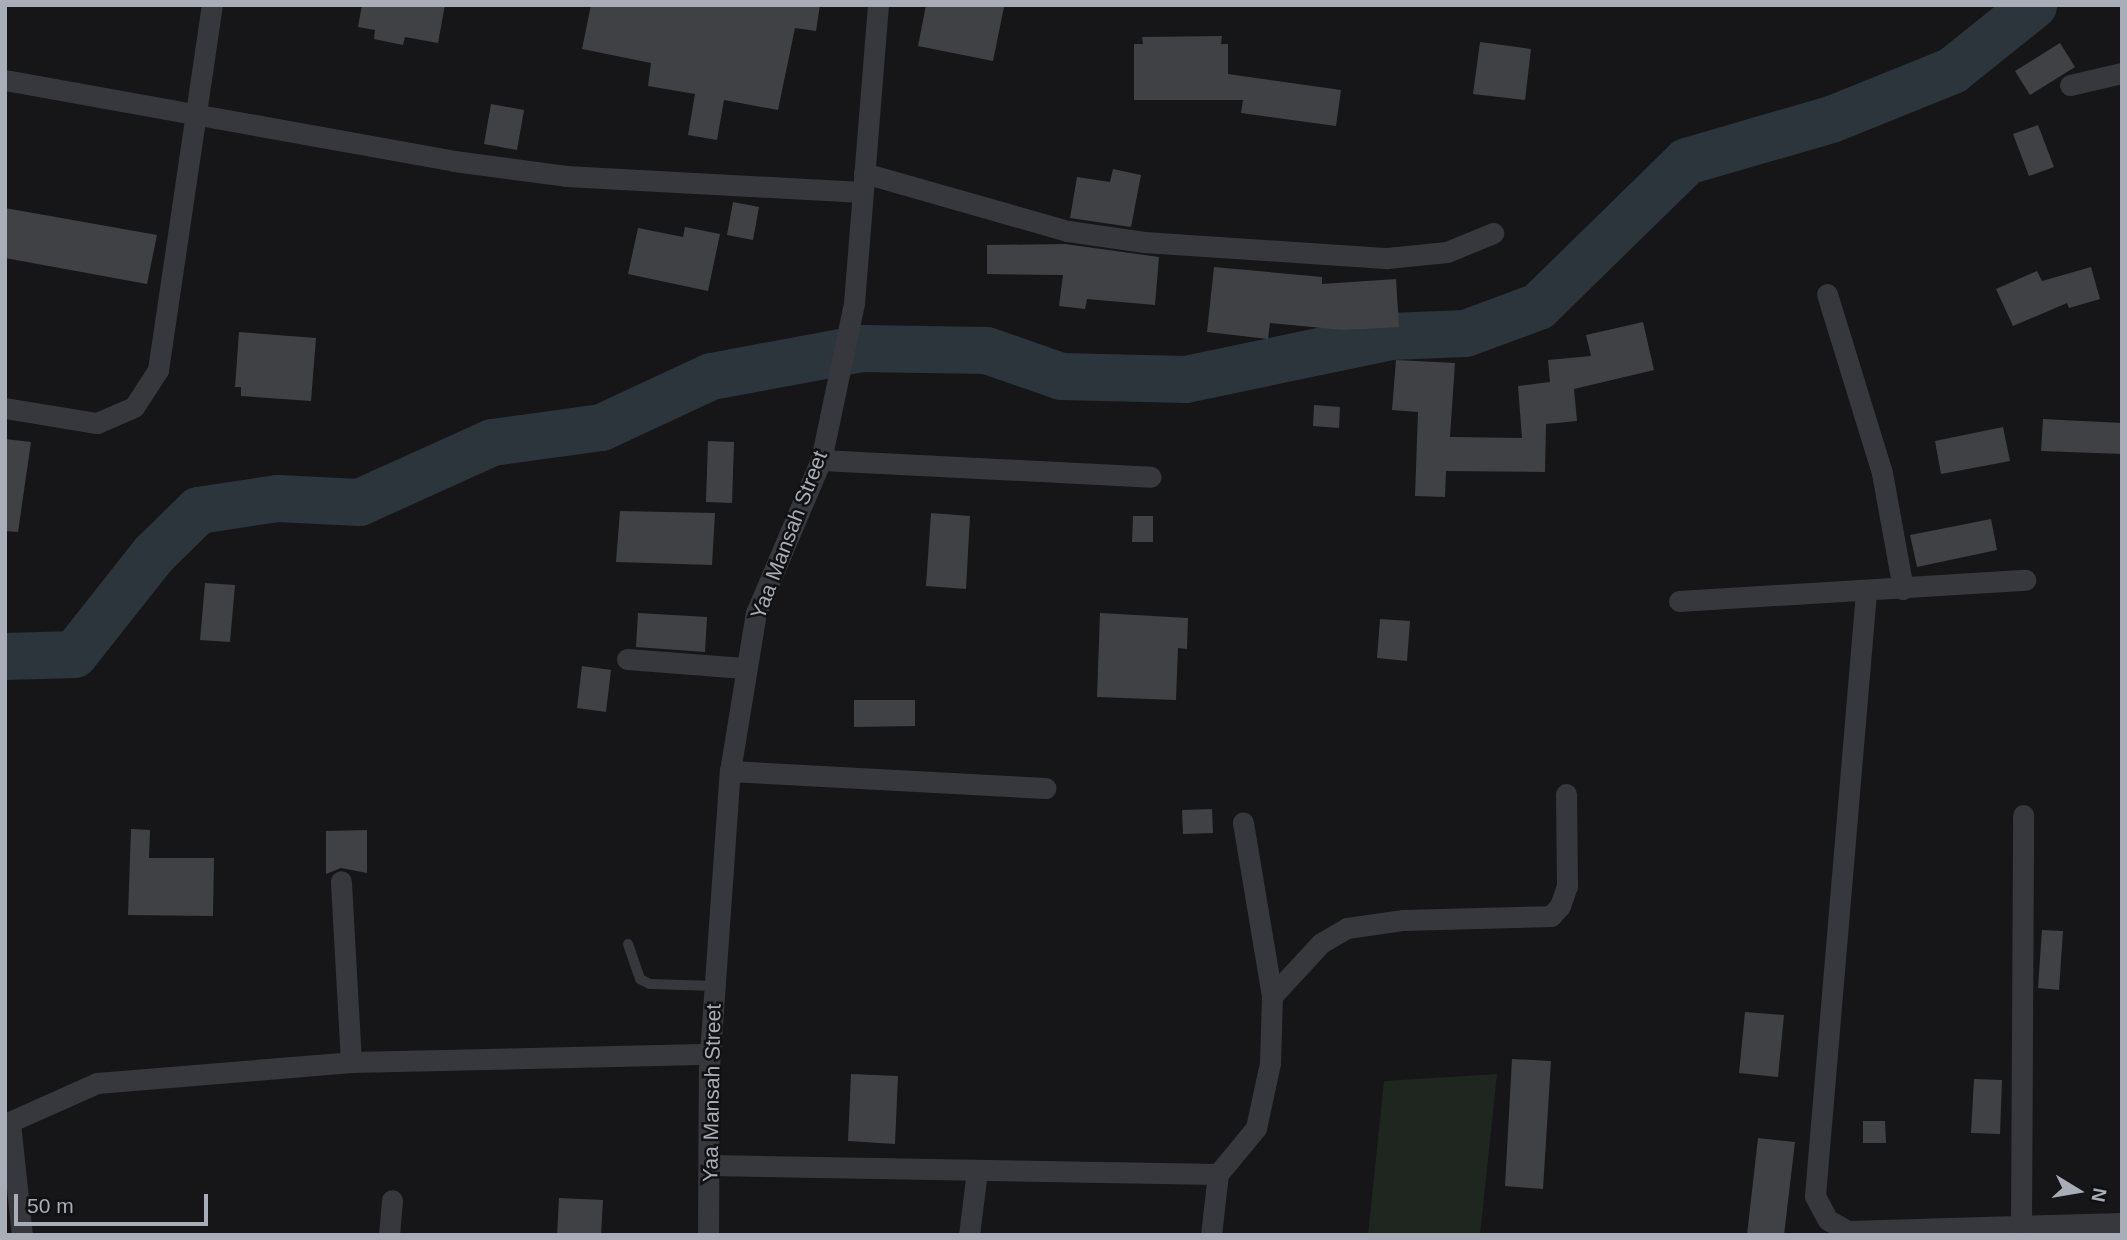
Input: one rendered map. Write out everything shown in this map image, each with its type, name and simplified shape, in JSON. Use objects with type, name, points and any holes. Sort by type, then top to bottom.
[{"type":"street","points":[[5,408],[97,423],[134,407],[158,370],[212,5]]},
{"type":"street","name":"Yaa Mansah Street","points":[[708,1235],[715,986],[730,771],[744,668],[756,613],[821,460],[854,303],[878,5]]},
{"type":"street","points":[[2070,85],[2122,74]]},
{"type":"street","points":[[5,80],[566,176],[863,183],[1068,231],[1144,242],[1387,258],[1447,252],[1493,233]]},
{"type":"street","points":[[1827,294],[1882,472],[1903,589]]},
{"type":"street","points":[[821,460],[1151,477]]},
{"type":"street","points":[[1679,601],[1866,592],[2025,580]]},
{"type":"street","points":[[1866,592],[1815,1196],[1828,1220],[1848,1231],[2122,1223]]},
{"type":"street","points":[[627,659],[744,668]]},
{"type":"street","points":[[730,771],[1046,789]]},
{"type":"street","points":[[1272,996],[1321,943],[1347,928],[1403,920],[1551,916],[1560,906],[1567,886],[1566,794]]},
{"type":"street","points":[[2021,1226],[2023,815]]},
{"type":"street","points":[[1211,1235],[1218,1174],[1256,1128],[1270,1063],[1272,996],[1243,821]]},
{"type":"street","points":[[341,881],[351,1062]]},
{"type":"street","points":[[22,1235],[8,1124],[97,1083],[351,1062],[711,1054]]},
{"type":"street","points":[[711,1166],[1218,1174]]},
{"type":"street","points":[[970,1235],[977,1171]]},
{"type":"street","points":[[390,1235],[392,1200]]},
{"type":"lane","points":[[628,944],[640,979],[650,984],[715,986]]},
{"type":"shaded area","points":[[1497,1074],[1480,1235],[1368,1235],[1384,1081]]},
{"type":"building","points":[[362,5],[445,5],[438,43],[405,37],[403,45],[374,39],[375,30],[358,27]]},
{"type":"building","points":[[591,5],[820,5],[816,31],[795,28],[778,110],[724,100],[717,140],[688,135],[695,94],[648,86],[651,63],[582,49]]},
{"type":"building","points":[[926,5],[1004,7],[993,61],[918,46]]},
{"type":"building","points":[[1222,36],[1221,44],[1228,44],[1228,74],[1341,90],[1336,126],[1241,113],[1243,100],[1134,100],[1134,44],[1143,44],[1142,37]]},
{"type":"building","points":[[1480,42],[1531,49],[1525,100],[1473,94]]},
{"type":"building","points":[[2060,43],[2075,67],[2030,95],[2015,71]]},
{"type":"building","points":[[491,104],[524,110],[517,150],[484,144]]},
{"type":"building","points":[[2038,125],[2054,167],[2029,176],[2013,134]]},
{"type":"building","points":[[1113,169],[1141,175],[1131,227],[1070,218],[1077,177],[1110,182]]},
{"type":"building","points":[[733,202],[759,207],[753,240],[727,235]]},
{"type":"building","points":[[5,208],[157,235],[147,284],[5,258]]},
{"type":"building","points":[[685,227],[720,234],[708,291],[628,274],[638,228],[683,237]]},
{"type":"building","points":[[1065,244],[1159,257],[1155,305],[1087,299],[1085,309],[1059,306],[1063,275],[987,274],[987,245]]},
{"type":"building","points":[[1214,267],[1322,277],[1322,284],[1396,279],[1399,327],[1344,330],[1270,323],[1268,339],[1207,332]]},
{"type":"building","points":[[2091,267],[2100,299],[2069,308],[2067,303],[2013,326],[1996,289],[2037,271],[2042,281]]},
{"type":"building","points":[[1643,322],[1654,370],[1574,389],[1577,421],[1546,424],[1545,472],[1446,471],[1445,497],[1415,496],[1418,412],[1392,410],[1396,360],[1455,363],[1450,437],[1522,438],[1518,386],[1550,382],[1548,360],[1591,356],[1586,335]]},
{"type":"building","points":[[239,332],[316,338],[311,401],[241,396],[241,387],[235,387]]},
{"type":"building","points":[[1314,405],[1340,407],[1339,428],[1313,426]]},
{"type":"building","points":[[2043,419],[2122,423],[2122,454],[2041,451]]},
{"type":"building","points":[[2003,427],[2010,461],[1941,474],[1935,441]]},
{"type":"building","points":[[5,439],[31,442],[18,532],[5,531]]},
{"type":"building","points":[[708,441],[734,442],[732,503],[706,502]]},
{"type":"building","points":[[620,511],[715,513],[712,565],[616,562]]},
{"type":"building","points":[[931,513],[970,516],[966,589],[926,586]]},
{"type":"building","points":[[1133,516],[1153,516],[1153,542],[1132,542]]},
{"type":"building","points":[[1991,519],[1997,550],[1917,567],[1910,535]]},
{"type":"building","points":[[205,583],[235,585],[230,642],[200,640]]},
{"type":"building","points":[[638,613],[707,617],[705,652],[636,647]]},
{"type":"building","points":[[1100,613],[1188,618],[1187,649],[1178,648],[1176,700],[1097,697]]},
{"type":"building","points":[[1380,619],[1410,621],[1407,661],[1377,658]]},
{"type":"building","points":[[582,666],[611,670],[606,712],[577,708]]},
{"type":"building","points":[[854,700],[915,700],[915,726],[854,727]]},
{"type":"building","points":[[1212,809],[1213,833],[1183,834],[1182,810]]},
{"type":"building","points":[[131,829],[150,830],[149,858],[214,858],[213,916],[128,915]]},
{"type":"building","points":[[367,830],[367,873],[341,868],[326,874],[326,831]]},
{"type":"building","points":[[2042,930],[2063,931],[2059,990],[2038,988]]},
{"type":"building","points":[[1745,1012],[1784,1015],[1778,1077],[1739,1073]]},
{"type":"building","points":[[1512,1059],[1551,1061],[1543,1189],[1505,1186]]},
{"type":"building","points":[[851,1074],[898,1076],[895,1144],[848,1141]]},
{"type":"building","points":[[1974,1079],[2002,1080],[2000,1134],[1971,1133]]},
{"type":"building","points":[[1863,1121],[1885,1121],[1886,1143],[1863,1143]]},
{"type":"building","points":[[1758,1138],[1795,1142],[1784,1235],[1747,1235]]},
{"type":"building","points":[[559,1198],[603,1200],[601,1235],[557,1235]]},
{"type":"waterway","points":[[5,656],[74,654],[153,554],[198,510],[277,498],[359,502],[492,442],[601,427],[711,376],[862,348],[986,350],[1061,376],[1185,379],[1390,336],[1465,333],[1538,306],[1686,161],[1831,119],[1952,70],[2033,5]]}]
